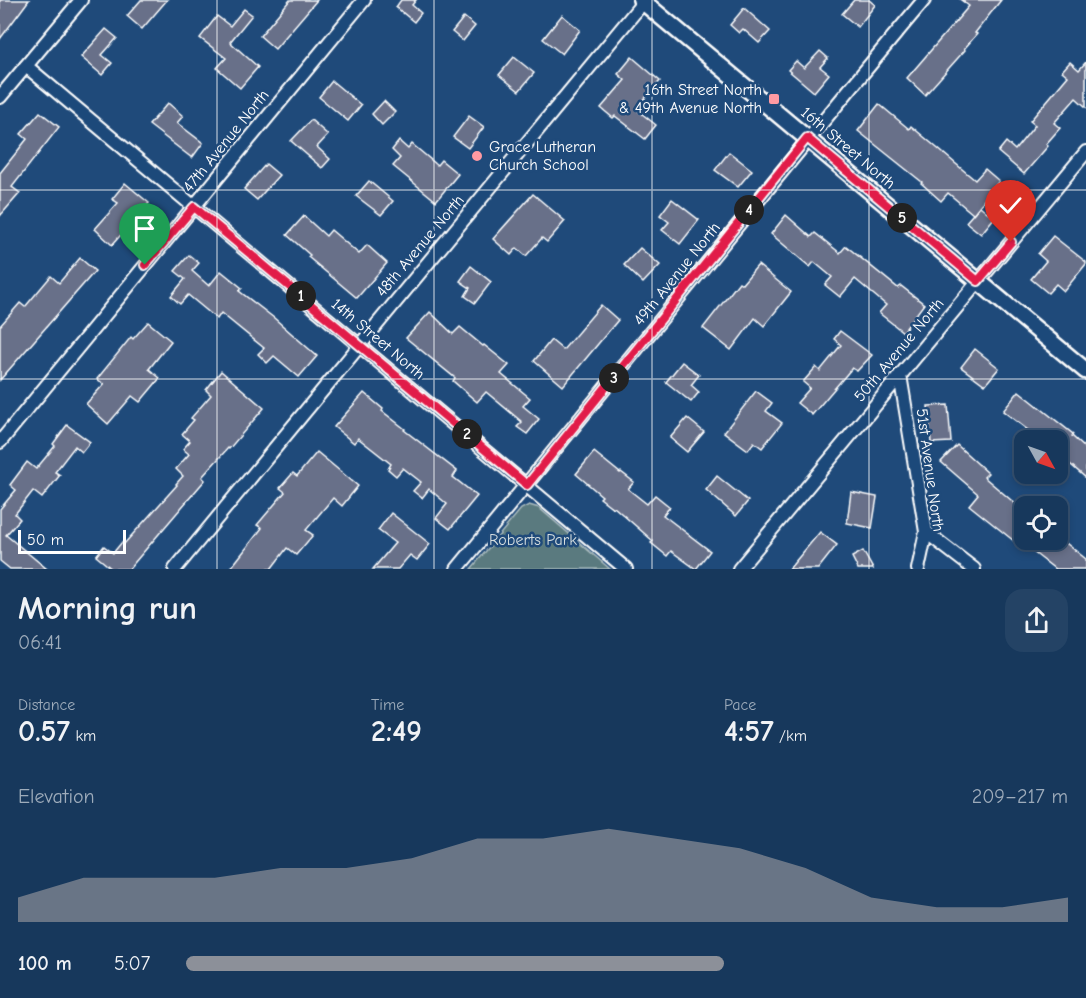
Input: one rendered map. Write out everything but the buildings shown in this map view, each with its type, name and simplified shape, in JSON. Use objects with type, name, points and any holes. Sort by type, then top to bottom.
[{"type":"street","points":[[0,97],[81,0]]},
{"type":"street","name":"47th Avenue North","points":[[0,441],[364,0]]},
{"type":"street","name":"49th Avenue North","points":[[457,569],[807,138],[924,0]]},
{"type":"street","name":"16th Street North","points":[[644,1],[1086,370]]},
{"type":"street","name":"48th Avenue North","points":[[175,569],[644,1]]},
{"type":"street","name":"14th Street North","points":[[26,66],[626,569]]},
{"type":"street","name":"50th Avenue North","points":[[739,569],[1086,152]]},
{"type":"street","name":"51st Avenue North","points":[[900,375],[926,532],[918,569]]},
{"type":"street","points":[[926,532],[974,569]]},
{"type":"green space","name":"Roberts Park","points":[[529,505],[539,508],[610,569],[471,569],[521,509]]},
{"type":"place","name":"16th Street North & 49th Avenue North","points":[[774,99]]},
{"type":"place","name":"Grace Lutheran Church School","points":[[477,156]]},
{"type":"route","points":[[145,265],[194,207],[527,485],[807,138],[978,281],[1011,242]]}]
